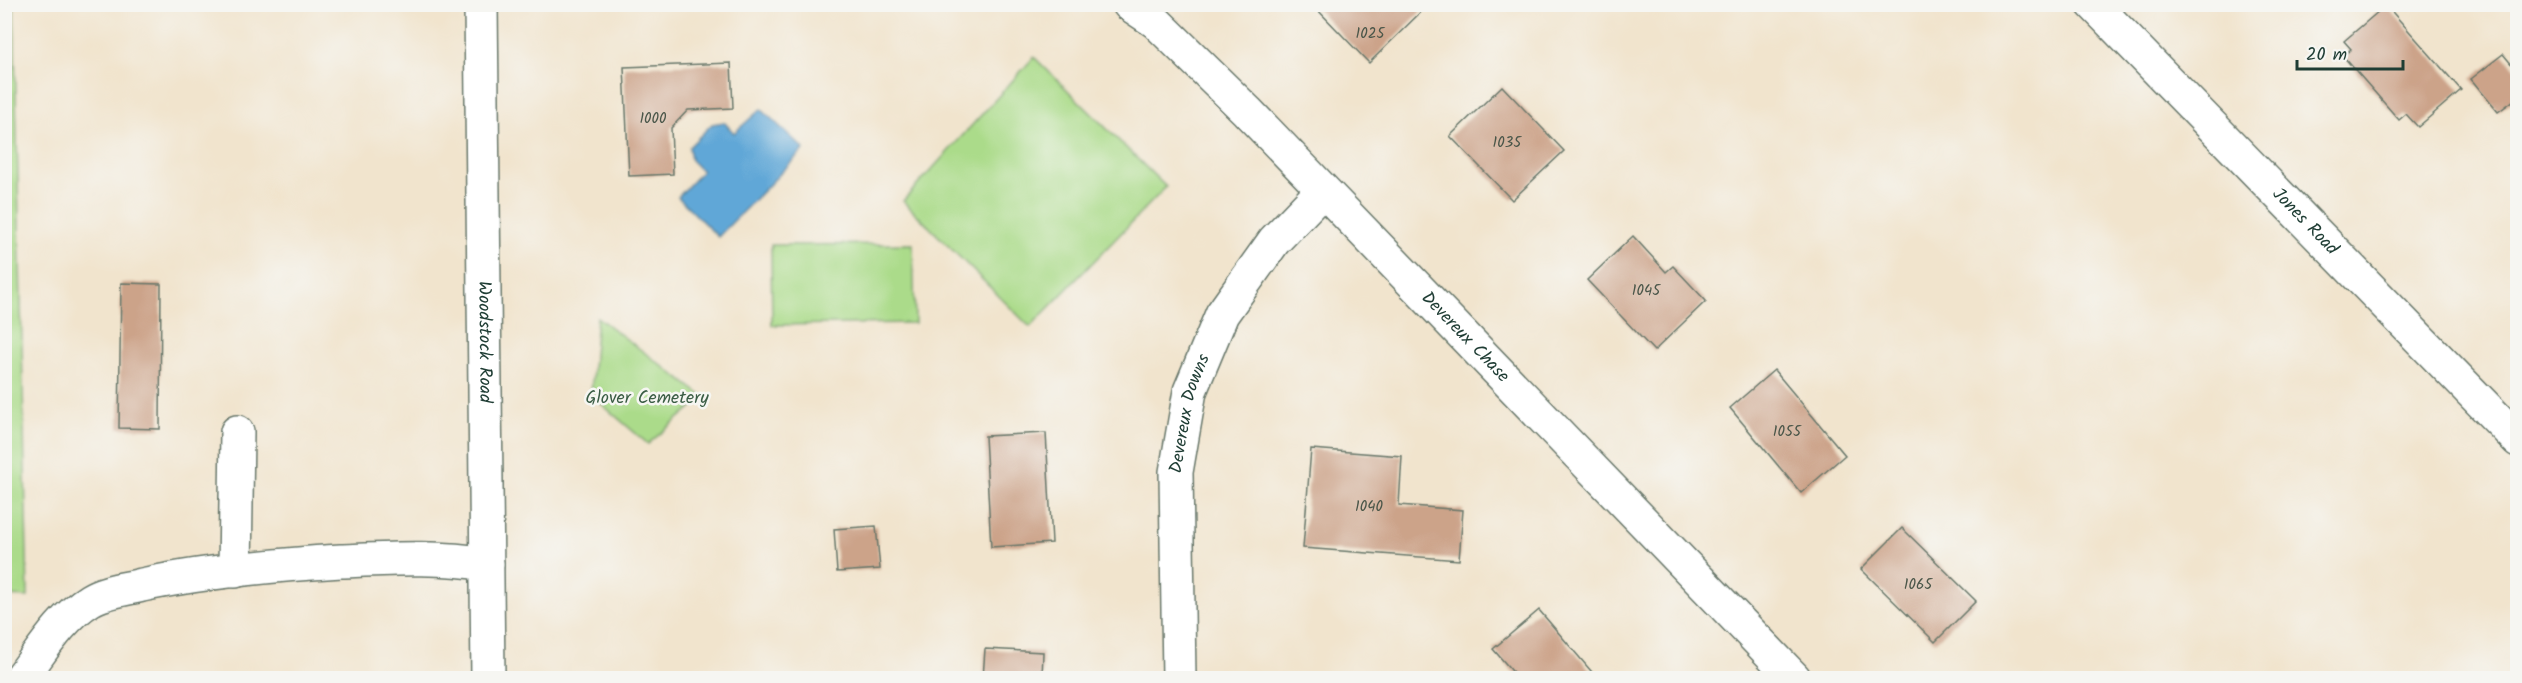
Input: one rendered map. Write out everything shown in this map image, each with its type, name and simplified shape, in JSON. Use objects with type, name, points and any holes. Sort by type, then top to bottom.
[{"type":"street","name":"Woodstock Road","points":[[481,4],[488,678]]},
{"type":"street","name":"Devereux Chase","points":[[1129,4],[1156,22],[1246,111],[1794,678]]},
{"type":"street","name":"Jones Road","points":[[2093,4],[2517,440]]},
{"type":"street","name":"Devereux Downs","points":[[1179,678],[1176,472],[1190,391],[1222,314],[1275,241],[1322,191]]},
{"type":"street","points":[[235,571],[237,432]]},
{"type":"street","points":[[21,678],[63,623],[90,600],[174,578],[280,565],[406,558],[452,558],[487,564]]},
{"type":"green space","points":[[4,5],[14,5],[28,597],[4,596]]},
{"type":"green space","points":[[1034,57],[1166,187],[1030,327],[903,201]]},
{"type":"green space","points":[[913,244],[915,323],[772,325],[771,245]]},
{"type":"green space","name":"Glover Cemetery","points":[[597,317],[704,397],[648,444],[591,395]]},
{"type":"water","points":[[761,109],[804,149],[718,237],[678,197],[702,171],[691,160],[689,147],[712,124],[724,122],[734,133]]},
{"type":"building","points":[[1312,4],[1429,4],[1369,63]]},
{"type":"building","points":[[2386,5],[2461,90],[2418,127],[2406,114],[2399,120],[2343,56],[2351,49],[2344,41]]},
{"type":"building","points":[[2503,54],[2518,72],[2518,97],[2498,112],[2471,79]]},
{"type":"building","points":[[731,63],[733,108],[688,110],[671,128],[673,174],[629,176],[624,67]]},
{"type":"building","points":[[1502,86],[1564,151],[1512,200],[1450,136]]},
{"type":"building","points":[[1633,236],[1666,272],[1673,266],[1706,301],[1654,351],[1587,280]]},
{"type":"building","points":[[121,283],[161,284],[160,429],[119,428]]},
{"type":"building","points":[[1774,370],[1845,455],[1801,493],[1730,408]]},
{"type":"building","points":[[1046,433],[1052,543],[991,547],[985,436]]},
{"type":"building","points":[[1311,449],[1402,456],[1399,505],[1463,510],[1459,560],[1303,548]]},
{"type":"building","points":[[876,526],[880,569],[837,572],[834,529]]},
{"type":"building","points":[[1902,528],[1976,601],[1935,642],[1861,569]]},
{"type":"building","points":[[1539,610],[1597,678],[1518,678],[1493,649]]},
{"type":"building","points":[[985,649],[1043,652],[1042,678],[983,678]]}]
